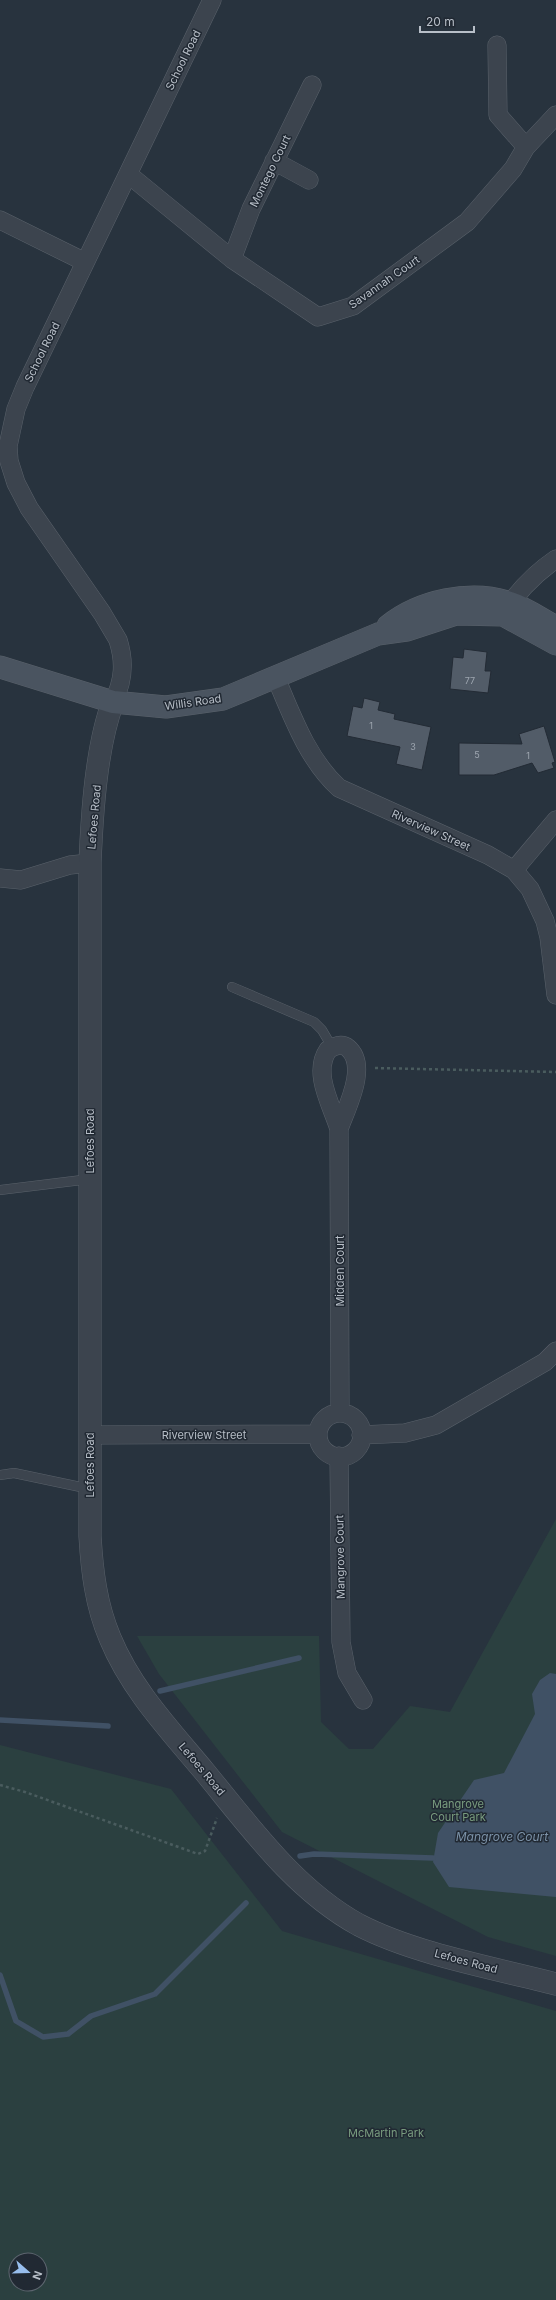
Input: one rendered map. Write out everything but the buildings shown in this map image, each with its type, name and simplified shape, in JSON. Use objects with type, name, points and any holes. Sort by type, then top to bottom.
[{"type":"main road","name":"Willis Road","points":[[0,667],[112,702],[166,707],[202,703],[244,692],[378,634],[398,618],[440,602],[473,598],[506,609]]},
{"type":"main road","points":[[506,609],[556,627]]},
{"type":"main road","points":[[506,609],[556,644]]},
{"type":"street","name":"School Road","points":[[112,702],[122,682],[122,658],[118,640],[22,496],[9,461],[8,446],[16,409],[85,262],[212,0]]},
{"type":"street","points":[[497,45],[498,115],[526,147]]},
{"type":"street","name":"Montego Court","points":[[232,259],[251,209],[312,85]]},
{"type":"street","name":"Savannah Court","points":[[128,174],[232,259],[318,317],[353,306],[467,222],[513,169],[526,147],[556,116]]},
{"type":"street","points":[[274,161],[310,180]]},
{"type":"street","points":[[0,220],[85,262]]},
{"type":"street","points":[[506,609],[531,579],[556,559]]},
{"type":"street","name":"Riverview Street","points":[[276,678],[313,756],[325,774],[339,788],[488,855],[514,870],[530,889],[545,921],[549,937],[556,995]]},
{"type":"street","name":"Lefoes Road","points":[[112,702],[106,723],[96,791],[90,863],[90,1489],[92,1564],[96,1592],[110,1638],[132,1681],[149,1705],[229,1802],[308,1889],[355,1922],[379,1934],[417,1948],[556,1984]]},
{"type":"street","points":[[514,870],[556,820]]},
{"type":"street","points":[[0,878],[21,880],[65,866],[90,863]]},
{"type":"street","name":"Midden Court","points":[[339,1129],[353,1096],[356,1067],[355,1056],[345,1046],[332,1048],[325,1055],[323,1062],[325,1088],[339,1129],[340,1413]]},
{"type":"street","points":[[361,1435],[405,1433],[436,1425],[544,1362],[556,1351]]},
{"type":"street","points":[[340,1413],[353,1417],[358,1422],[361,1435],[360,1442],[352,1452],[339,1456],[327,1452],[322,1447],[318,1434],[319,1428],[328,1417],[340,1413]]},
{"type":"street","name":"Riverview Street","points":[[90,1435],[318,1434]]},
{"type":"street","name":"Mangrove Court","points":[[339,1456],[341,1642],[346,1672],[363,1700]]},
{"type":"lane","points":[[232,988],[314,1022],[322,1030],[332,1048]]},
{"type":"lane","points":[[0,1190],[90,1179]]},
{"type":"lane","points":[[0,1475],[14,1473],[90,1489]]},
{"type":"path","points":[[356,1067],[556,1072]]},
{"type":"path","points":[[0,1785],[198,1854],[205,1851],[215,1820],[229,1802]]},
{"type":"green space","name":"Mangrove Court Park","points":[[556,1519],[556,1956],[488,1937],[282,1832],[159,1674],[137,1636],[319,1636],[321,1722],[349,1749],[373,1749],[410,1706],[450,1712]]},
{"type":"green space","name":"McMartin Park","points":[[0,1745],[171,1789],[282,1931],[556,2011],[556,2300],[0,2300]]},
{"type":"water","name":"Mangrove Court","points":[[550,1673],[556,1674],[556,1897],[449,1887],[433,1862],[438,1833],[474,1780],[504,1773],[535,1714],[532,1694],[540,1680]]},
{"type":"waterway","points":[[160,1691],[299,1658]]},
{"type":"waterway","points":[[0,1720],[108,1726]]},
{"type":"waterway","points":[[300,1856],[314,1854],[433,1858]]},
{"type":"waterway","points":[[0,1975],[16,2021],[43,2037],[68,2034],[91,2016],[155,1994],[246,1903]]}]
